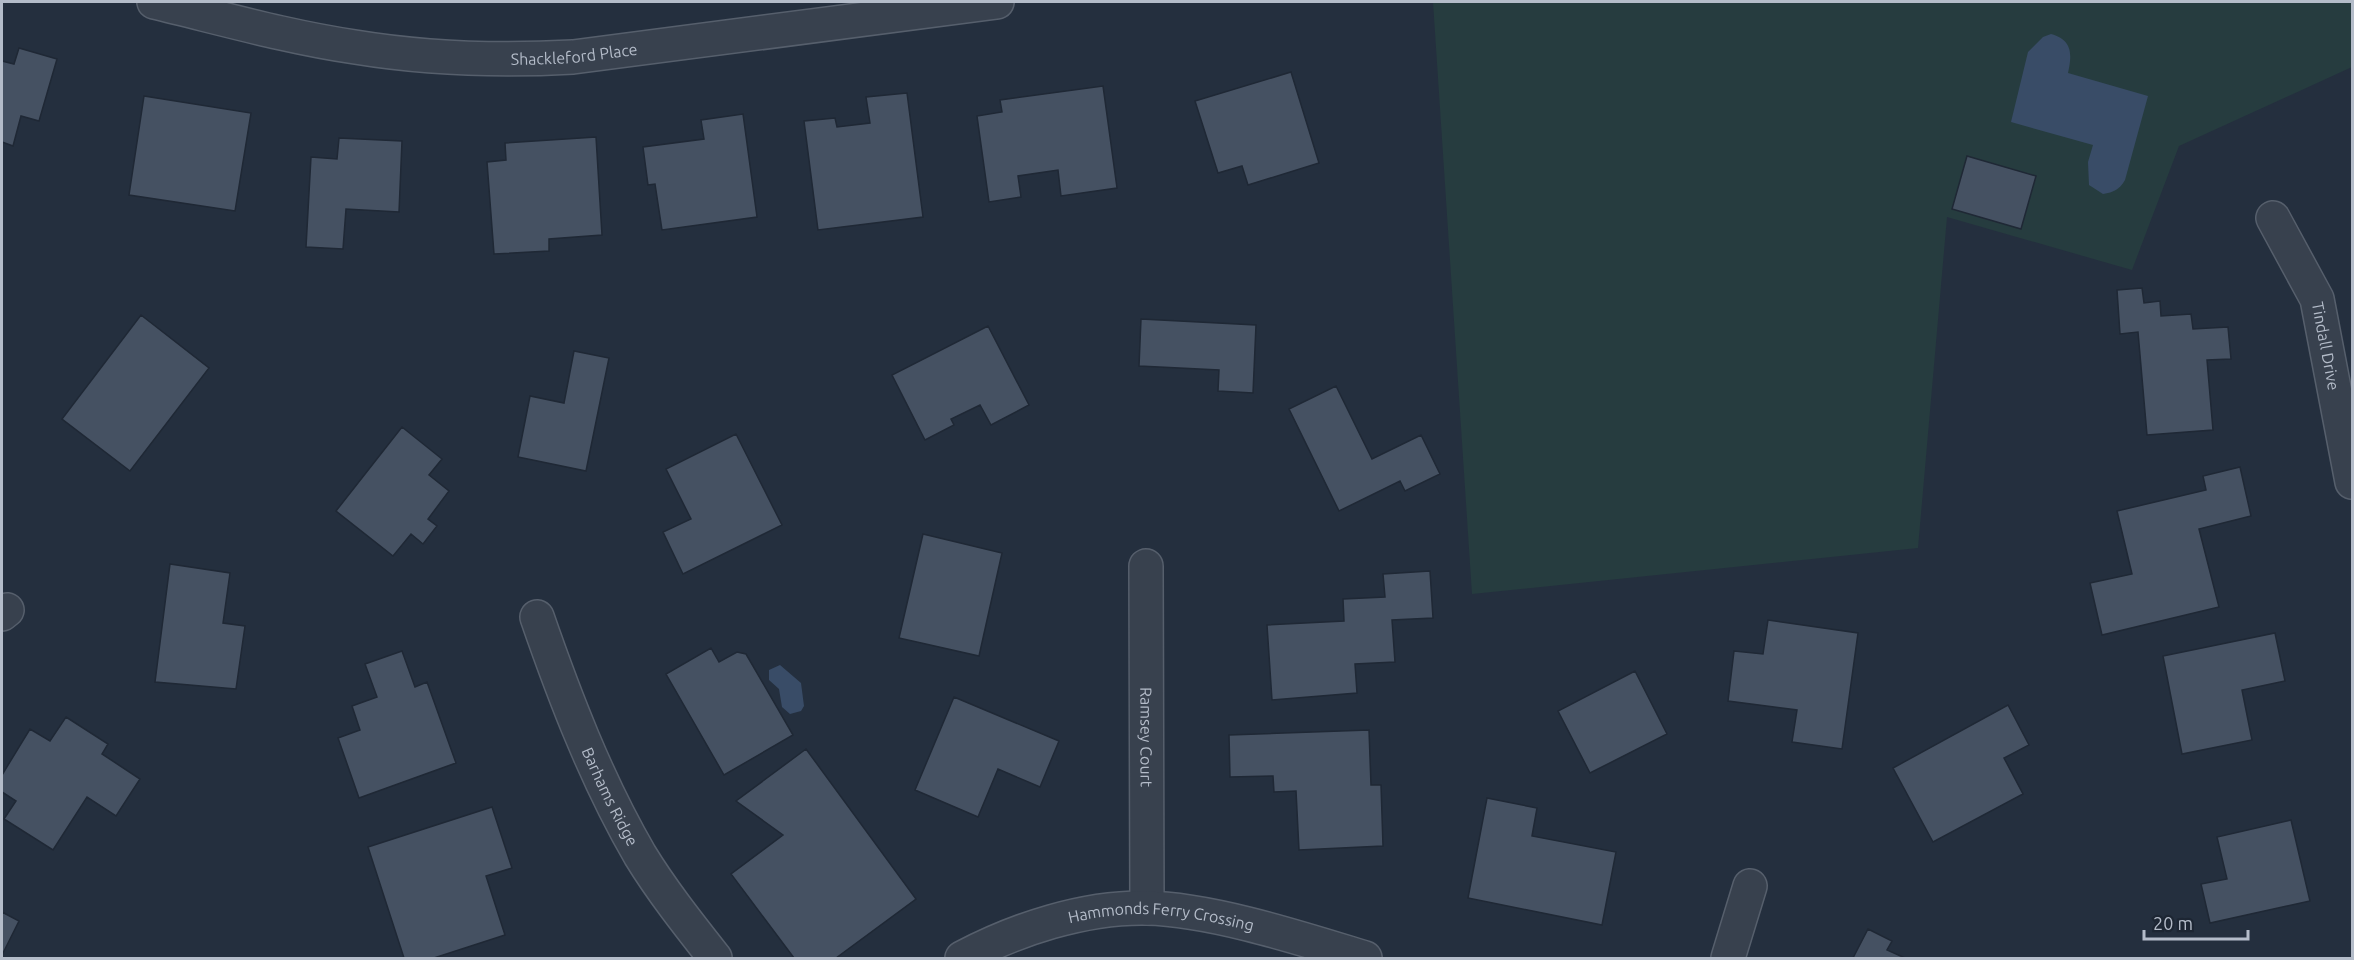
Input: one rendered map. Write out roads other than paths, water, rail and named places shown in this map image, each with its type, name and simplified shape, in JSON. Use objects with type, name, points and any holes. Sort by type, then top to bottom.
[{"type":"street","name":"Shackleford Place","points":[[154,2],[355,47],[463,59],[514,60],[596,54],[997,2]]},
{"type":"street","name":"Tindall Drive","points":[[2273,218],[2317,299],[2352,482]]},
{"type":"street","name":"Ramsey Court","points":[[1146,566],[1147,908]]},
{"type":"street","name":"Barhams Ridge","points":[[537,617],[567,701],[618,815],[641,857],[715,958]]},
{"type":"street","points":[[1728,958],[1750,886]]},
{"type":"street","name":"Hammonds Ferry Crossing","points":[[962,958],[1016,935],[1068,918],[1147,908],[1200,915],[1258,928],[1365,958]]},
{"type":"water","points":[[2051,34],[2064,40],[2067,44],[2070,54],[2068,73],[2148,96],[2125,180],[2113,191],[2103,194],[2089,185],[2088,162],[2093,145],[2011,122],[2028,52],[2043,37]]},
{"type":"water","points":[[780,665],[801,683],[804,706],[801,711],[790,714],[782,707],[779,689],[769,680],[769,670]]}]
